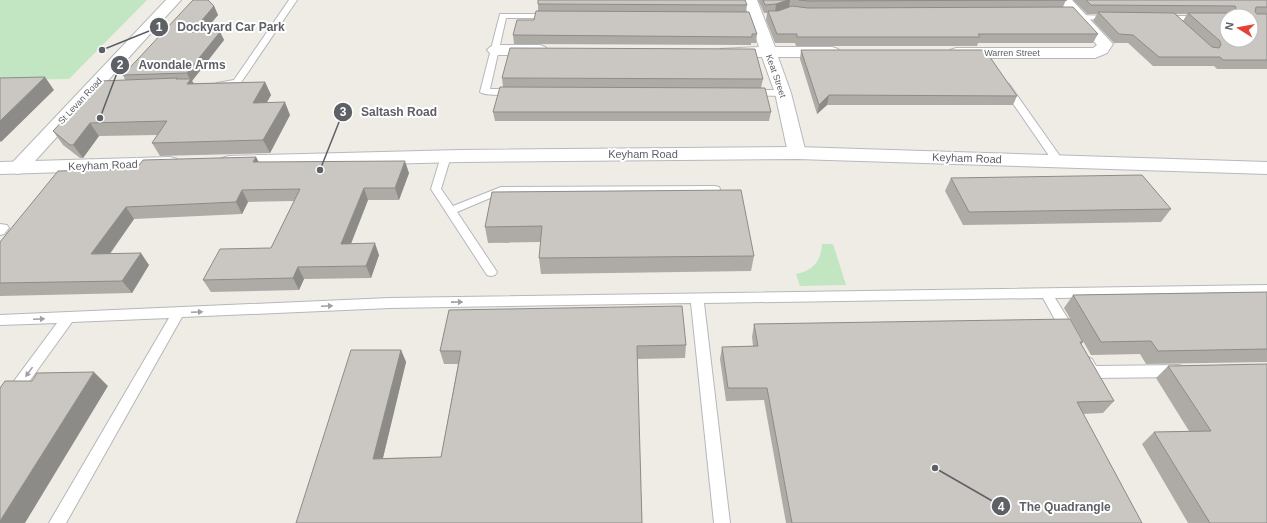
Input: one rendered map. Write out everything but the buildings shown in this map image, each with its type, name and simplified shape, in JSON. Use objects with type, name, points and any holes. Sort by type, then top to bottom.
[{"type":"street","name":"St Levan Road","points":[[9,168],[98,90],[174,0]]},
{"type":"street","name":"Keat Street","points":[[750,0],[783,93],[797,153]]},
{"type":"street","name":"Warren Street","points":[[943,52],[987,59],[1095,53],[1102,50],[1105,44],[1072,10]]},
{"type":"street","points":[[495,50],[557,50]]},
{"type":"street","points":[[713,52],[848,52]]},
{"type":"street","name":"Keyham Road","points":[[211,162],[446,156],[797,153],[1267,168]]},
{"type":"street","name":"Keyham Road","points":[[9,168],[188,163]]},
{"type":"lane","points":[[214,85],[229,85],[237,82],[293,0]]},
{"type":"lane","points":[[1072,10],[1118,18]]},
{"type":"lane","points":[[524,92],[485,92],[503,16],[555,16]]},
{"type":"lane","points":[[1156,18],[1219,18]]},
{"type":"lane","points":[[1172,18],[1183,28]]},
{"type":"lane","points":[[1000,77],[1058,161]]},
{"type":"lane","points":[[744,93],[783,93]]},
{"type":"lane","points":[[446,156],[436,189],[491,272]]},
{"type":"lane","points":[[450,211],[501,190],[715,189]]},
{"type":"lane","points":[[0,228],[3,228],[0,231]]},
{"type":"lane","points":[[0,320],[390,303],[1267,290]]},
{"type":"lane","points":[[1046,293],[1092,372],[1195,370]]},
{"type":"lane","points":[[697,298],[722,523]]},
{"type":"lane","points":[[57,523],[178,313]]},
{"type":"lane","points":[[0,411],[68,318]]},
{"type":"green space","points":[[0,0],[147,0],[69,79],[0,80]]},
{"type":"green space","points":[[822,244],[833,244],[846,285],[800,286],[796,274],[802,273],[815,264],[820,255]]},
{"type":"place","name":"Dockyard Car Park","points":[[102,50]]},
{"type":"place","name":"Avondale Arms","points":[[100,118]]},
{"type":"place","name":"Saltash Road","points":[[320,170]]},
{"type":"place","name":"The Quadrangle","points":[[935,468]]}]
